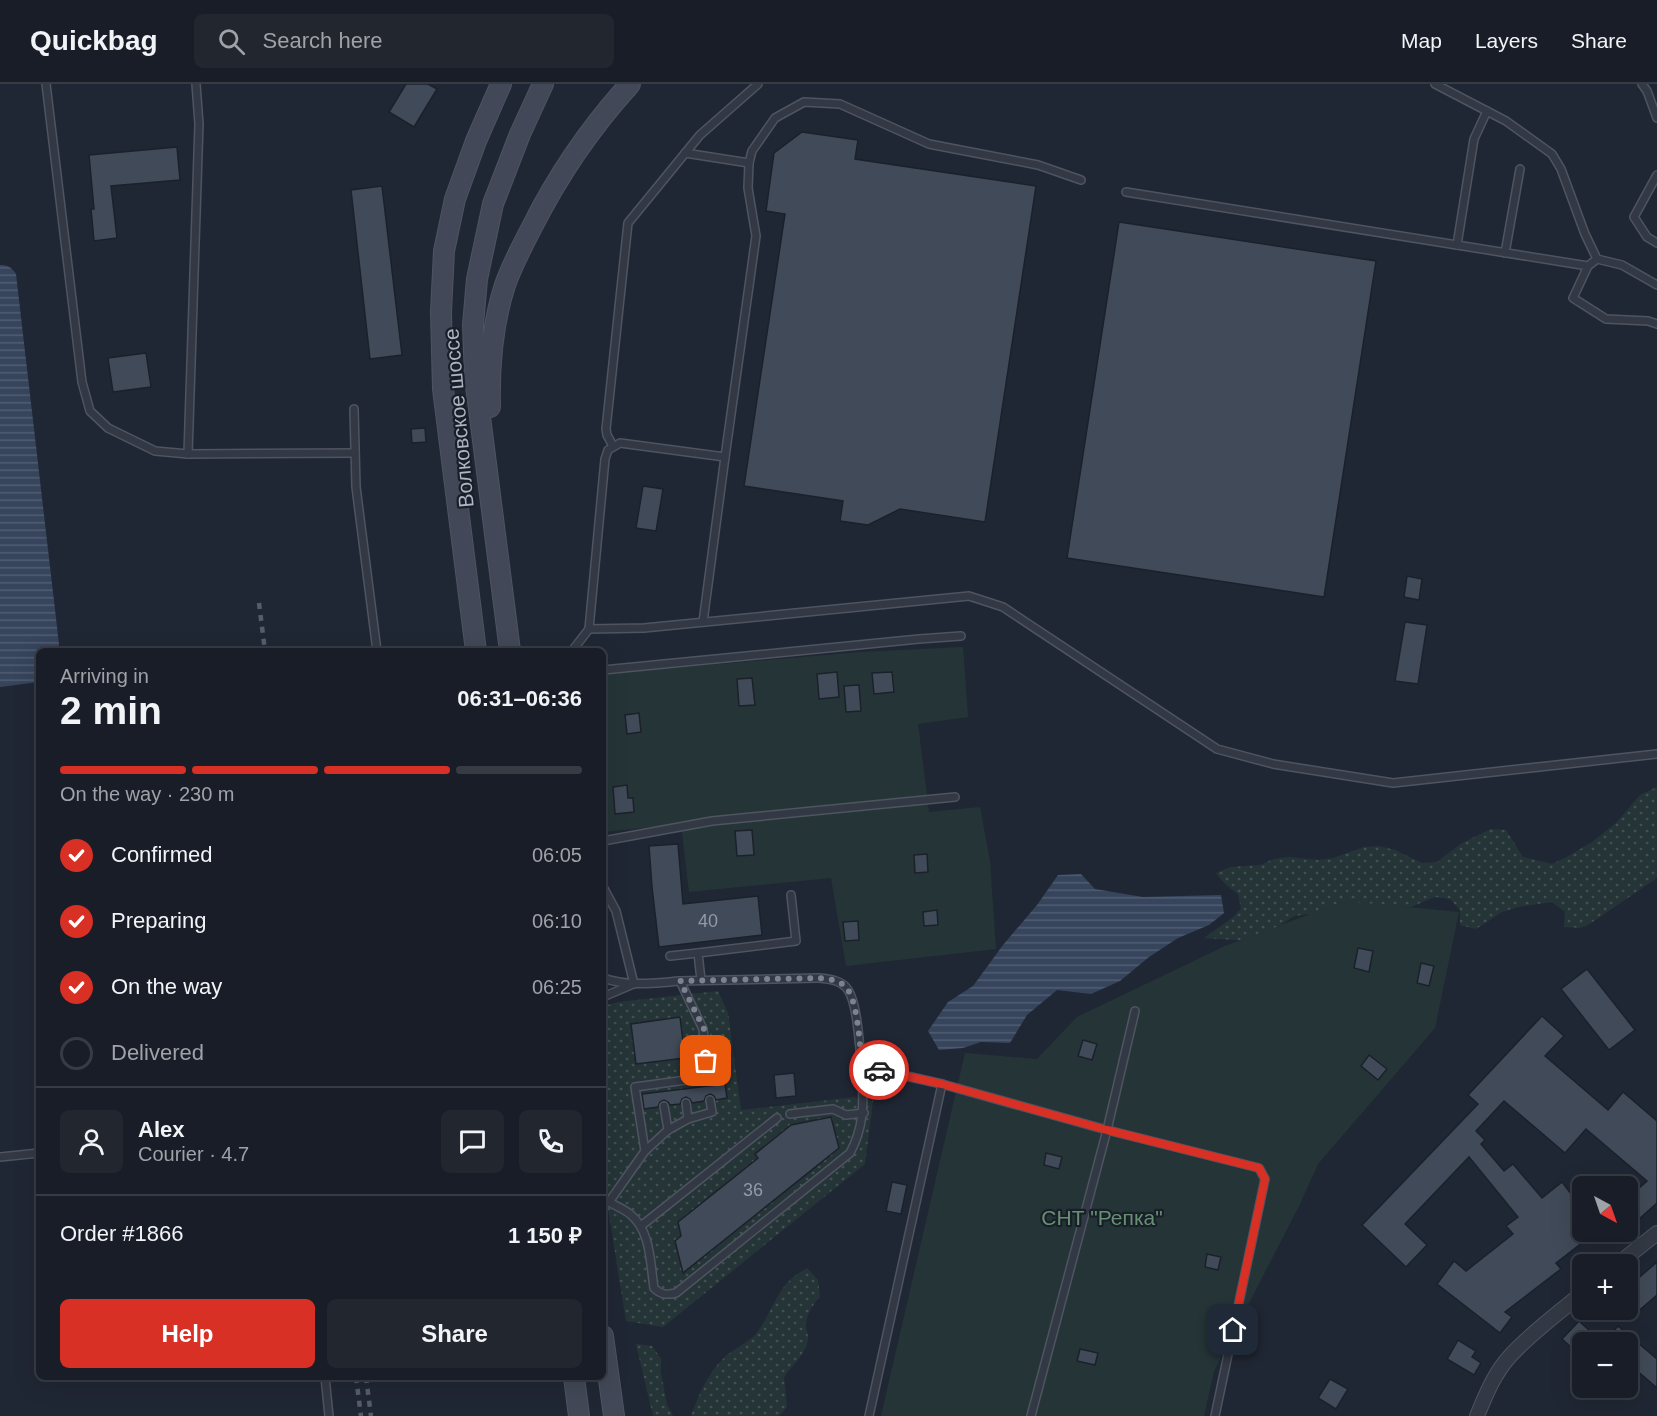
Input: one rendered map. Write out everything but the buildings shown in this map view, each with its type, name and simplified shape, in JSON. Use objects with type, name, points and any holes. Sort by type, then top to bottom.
[{"type":"main road","name":"Волковское шоссе","points":[[476,648],[443,389],[441,312],[444,251],[455,199],[476,141],[501,84]]},
{"type":"main road","name":"Волковское шоссе","points":[[510,648],[475,378],[473,326],[477,279],[493,204],[520,134],[543,84]]},
{"type":"main road","points":[[492,518],[489,382],[496,327],[505,286],[519,251],[556,183],[607,109],[630,84]]},
{"type":"main road","points":[[606,1358],[614,1416]]},
{"type":"main road","points":[[574,1380],[579,1416]]},
{"type":"street","points":[[1631,1254],[1657,1233]]},
{"type":"street","points":[[1477,1416],[1490,1385],[1511,1355],[1572,1301]]},
{"type":"lane","points":[[46,84],[82,382],[90,411],[108,429],[155,451],[188,454],[355,453]]},
{"type":"lane","points":[[188,454],[199,124],[196,84]]},
{"type":"lane","points":[[613,446],[606,429],[628,224],[700,135],[758,84]]},
{"type":"lane","points":[[1435,84],[1506,121],[1552,154],[1561,170],[1597,259]]},
{"type":"lane","points":[[1642,84],[1657,118]]},
{"type":"lane","points":[[703,622],[756,236],[748,188],[749,163],[752,152],[775,118],[804,102],[840,104],[929,144],[1038,165],[1081,180]]},
{"type":"lane","points":[[1457,245],[1474,139],[1487,111]]},
{"type":"lane","points":[[685,153],[749,163]]},
{"type":"lane","points":[[1505,253],[1520,169]]},
{"type":"lane","points":[[1657,175],[1634,217],[1647,237],[1657,243]]},
{"type":"lane","points":[[1126,192],[1588,266]]},
{"type":"lane","points":[[1597,259],[1588,266],[1573,298],[1606,319],[1648,321],[1657,324]]},
{"type":"lane","points":[[1597,259],[1622,265],[1657,285]]},
{"type":"lane","points":[[354,409],[356,487],[377,648]]},
{"type":"lane","points":[[574,648],[589,629],[605,459],[608,450],[620,443],[724,457]]},
{"type":"lane","points":[[589,629],[644,628],[969,596],[1002,607],[1217,750],[1273,764],[1393,783],[1657,754]]},
{"type":"lane","points":[[606,670],[961,636]]},
{"type":"lane","points":[[606,839],[712,821],[955,797]]},
{"type":"lane","points":[[606,893],[616,911],[634,984]]},
{"type":"lane","points":[[670,956],[796,941],[791,895]]},
{"type":"lane","points":[[698,952],[700,980]]},
{"type":"lane","points":[[606,979],[634,984],[700,980],[818,978],[835,980],[848,989],[854,1005],[862,1066],[864,1113],[857,1141],[850,1153],[676,1293],[667,1295],[659,1293],[654,1288],[647,1242],[641,1226],[629,1213],[606,1203],[645,1151],[668,1130],[688,1119],[712,1112],[710,1100]]},
{"type":"lane","points":[[680,981],[704,1029],[709,1086]]},
{"type":"lane","points":[[606,996],[634,984]]},
{"type":"lane","points":[[1031,1416],[1107,1130],[1135,1011]]},
{"type":"lane","points":[[862,1066],[942,1084],[1107,1130],[1259,1168],[1265,1179],[1215,1416]]},
{"type":"lane","points":[[645,1151],[635,1087],[708,1077]]},
{"type":"lane","points":[[683,1080],[684,1089]]},
{"type":"lane","points":[[662,1083],[663,1092]]},
{"type":"lane","points":[[868,1416],[942,1084]]},
{"type":"lane","points":[[686,1103],[688,1119]]},
{"type":"lane","points":[[664,1106],[668,1130]]},
{"type":"lane","points":[[790,1114],[833,1109],[846,1115],[864,1113]]},
{"type":"lane","points":[[641,1226],[777,1118]]},
{"type":"lane","points":[[0,1157],[36,1153]]},
{"type":"lane","points":[[325,1380],[330,1416]]},
{"type":"green space","points":[[963,647],[968,717],[918,724],[929,812],[980,807],[990,861],[996,949],[846,966],[831,878],[689,892],[681,824],[606,832],[606,674],[861,652]]},
{"type":"green space","points":[[1657,787],[1657,878],[1588,925],[1580,928],[1564,927],[1565,912],[1552,902],[1502,912],[1476,929],[1460,925],[1460,910],[1450,899],[1435,897],[1389,916],[1307,929],[1309,914],[1294,916],[1279,926],[1268,938],[1252,941],[1204,938],[1241,909],[1238,894],[1216,873],[1231,867],[1260,865],[1274,859],[1289,857],[1319,860],[1333,858],[1364,847],[1379,846],[1395,850],[1422,863],[1437,862],[1462,843],[1491,829],[1506,830],[1523,857],[1552,864],[1592,842],[1617,822],[1640,795]]},
{"type":"green space","name":"СНТ \"Репка\"","points":[[1345,901],[1459,912],[1435,1028],[1318,1164],[1299,1206],[1214,1371],[1204,1416],[881,1416],[965,1053],[1037,1059],[1077,1017],[1225,946]]},
{"type":"green space","points":[[718,991],[728,1013],[741,1110],[856,1097],[873,1101],[865,1164],[663,1327],[626,1321],[606,1197],[606,1005]]},
{"type":"green space","points":[[807,1268],[818,1280],[820,1296],[807,1318],[806,1345],[784,1377],[787,1407],[779,1416],[691,1416],[714,1369],[726,1356],[756,1334],[784,1286]]},
{"type":"green space","points":[[636,1344],[652,1346],[661,1359],[661,1373],[667,1405],[673,1416],[653,1416]]},
{"type":"water","points":[[0,265],[5,265],[16,274],[59,644],[58,648],[36,648],[36,682],[0,687]]},
{"type":"water","points":[[1081,874],[1095,889],[1143,897],[1221,895],[1224,913],[1209,925],[1178,938],[1149,957],[1120,981],[1091,994],[1057,990],[1027,1015],[1010,1043],[981,1042],[963,1048],[939,1050],[928,1031],[948,1002],[973,986],[1058,875]]},
{"type":"railway","points":[[259,603],[265,648]]},
{"type":"railway","points":[[356,1380],[361,1416]]},
{"type":"railway","points":[[366,1380],[371,1416]]},
{"type":"way so far","points":[[706,1061],[704,1029],[680,981],[818,978],[835,980],[848,989],[854,1005],[862,1066],[879,1070]]},
{"type":"route","points":[[879,1070],[942,1084],[1107,1130],[1259,1168],[1265,1179],[1233,1330]]}]
